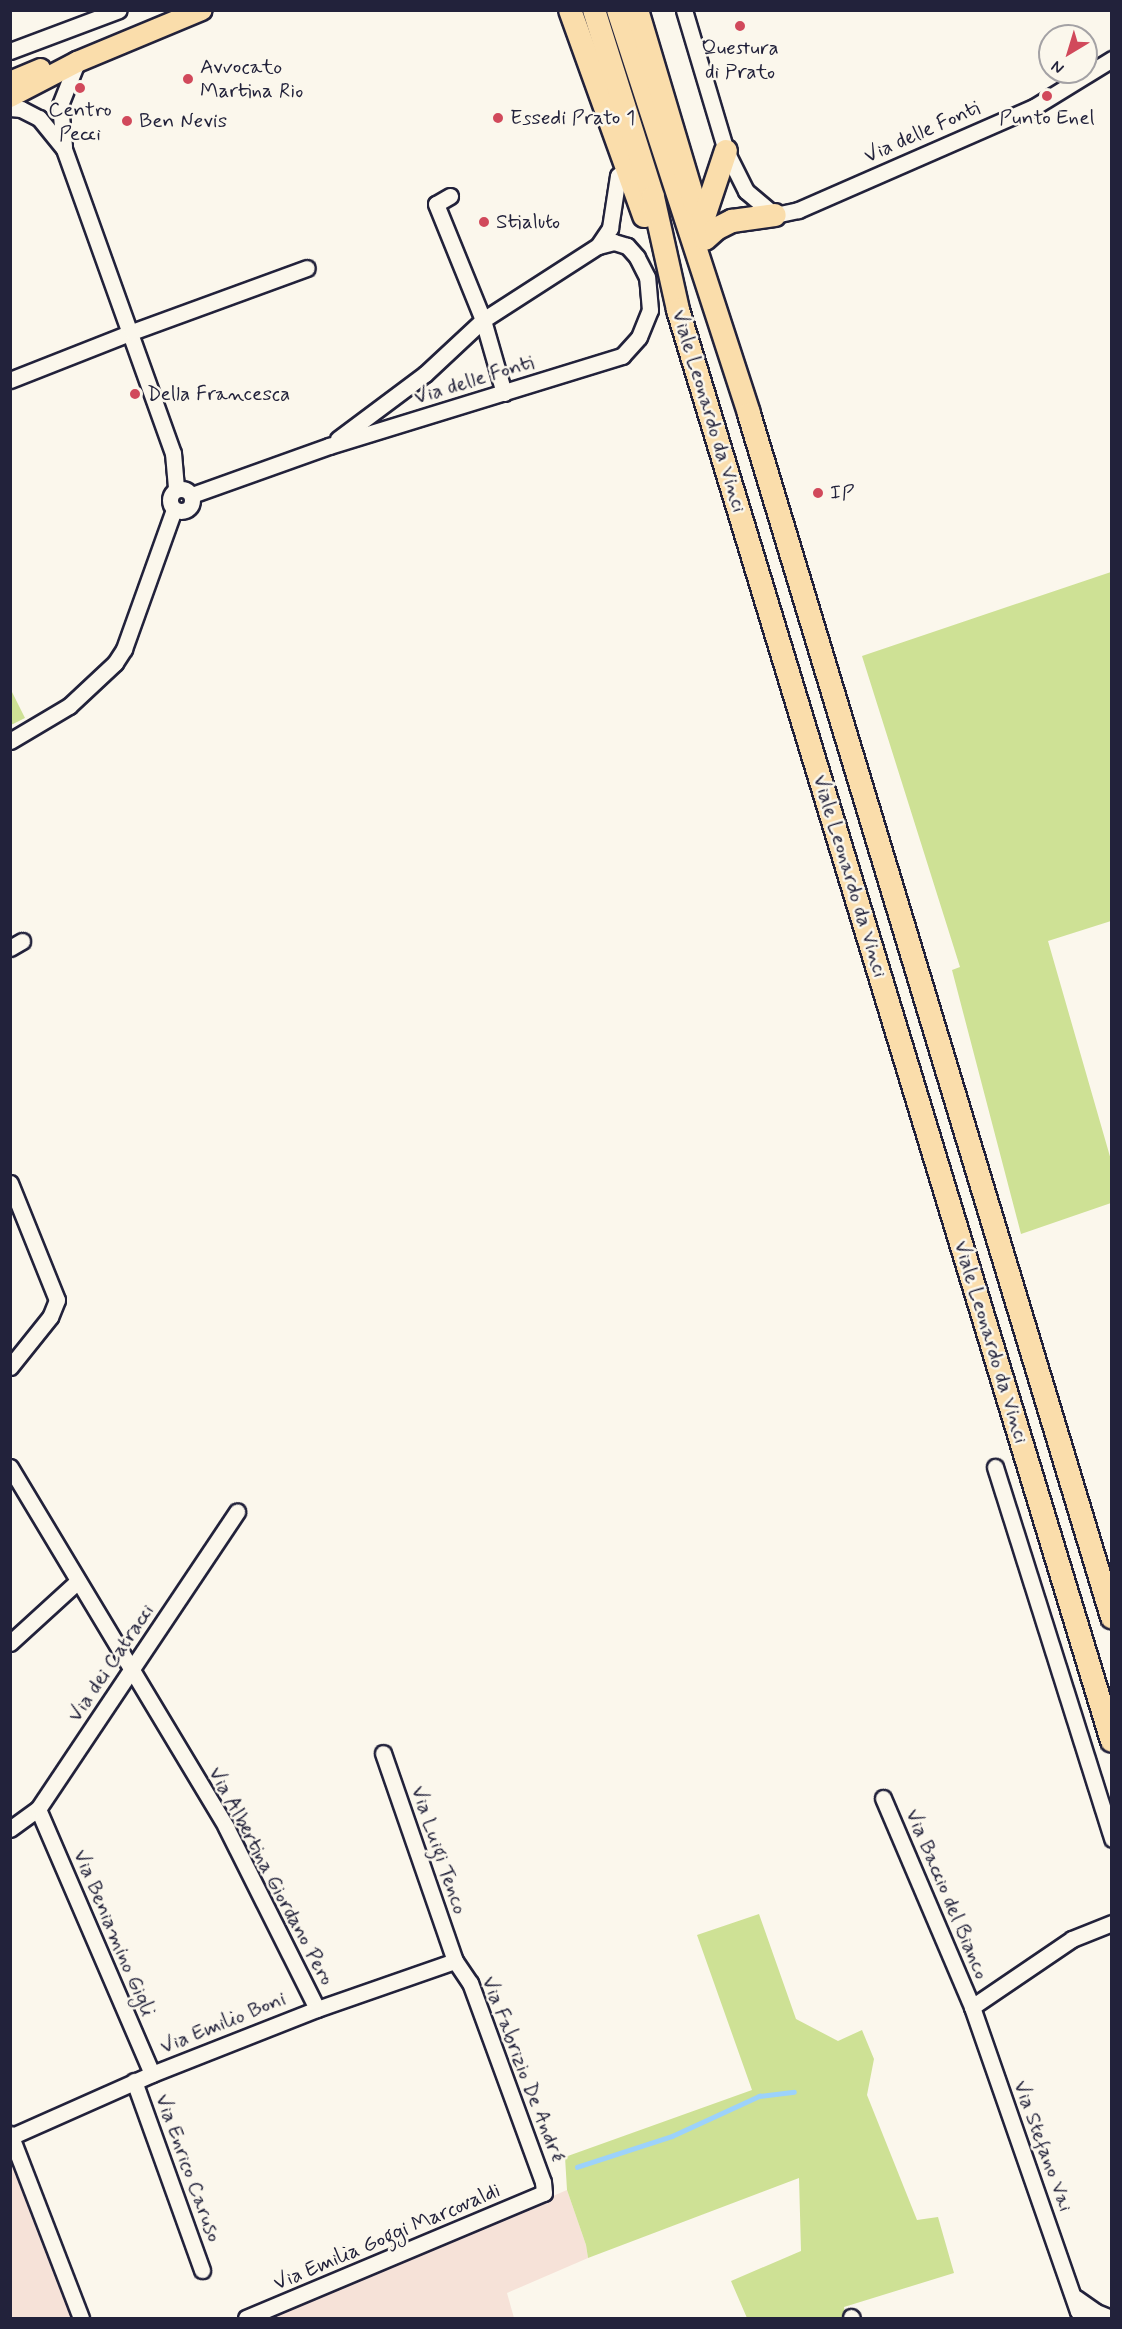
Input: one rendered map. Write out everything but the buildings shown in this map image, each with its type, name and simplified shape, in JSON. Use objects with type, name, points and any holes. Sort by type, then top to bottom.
[{"type":"highway","points":[[570,10],[678,310]]},
{"type":"highway","name":"Viale Leonardo da Vinci","points":[[594,10],[653,197],[678,310],[1112,1741]]},
{"type":"highway","name":"Viale Leonardo da Vinci","points":[[618,10],[675,191],[703,267],[1112,1617]]},
{"type":"highway","points":[[637,10],[703,233]]},
{"type":"highway","points":[[703,267],[703,233],[726,151]]},
{"type":"highway","points":[[703,233],[732,221],[775,215]]},
{"type":"highway","points":[[1092,1552],[1112,1590]]},
{"type":"main road","points":[[10,82],[86,44],[174,10]]},
{"type":"main road","points":[[10,98],[77,62],[202,10]]},
{"type":"street","points":[[10,51],[118,10]]},
{"type":"street","points":[[684,10],[726,151],[746,191],[775,215]]},
{"type":"street","name":"Via delle Fonti","points":[[775,215],[798,210],[1034,107],[1112,59]]},
{"type":"street","points":[[10,741],[69,706],[115,663],[124,649],[174,509],[170,500],[176,489],[173,453],[132,332],[64,149],[60,105],[77,62]]},
{"type":"street","points":[[10,108],[21,109],[39,118],[64,149]]},
{"type":"street","points":[[329,446],[425,374],[483,320],[598,246],[609,228],[618,176],[628,169]]},
{"type":"street","points":[[450,196],[435,204],[483,320],[504,393]]},
{"type":"street","name":"Via delle Fonti","points":[[174,509],[182,511],[189,508],[193,501],[192,495],[329,446],[622,356],[639,337],[650,310],[647,278],[637,257],[627,246],[614,242],[598,246]]},
{"type":"street","points":[[10,380],[132,332],[307,268]]},
{"type":"street","points":[[176,489],[185,489],[192,495]]},
{"type":"street","points":[[10,1183],[57,1300],[51,1317],[10,1367]]},
{"type":"street","name":"Via Albertina Giordano Pero","points":[[10,1467],[226,1827],[316,2009]]},
{"type":"street","points":[[995,1467],[1112,1839]]},
{"type":"street","name":"Via dei Catracci","points":[[10,1829],[38,1809],[237,1512]]},
{"type":"street","points":[[10,1643],[78,1581]]},
{"type":"street","name":"Via Luigi Tenco","points":[[383,1753],[456,1961]]},
{"type":"street","name":"Via Baccio del Bianco","points":[[883,1798],[972,2007]]},
{"type":"street","name":"Via Beniamino Gigli","points":[[38,1809],[152,2074]]},
{"type":"street","points":[[972,2007],[1072,1939],[1112,1923]]},
{"type":"street","name":"Via Emilio Boni","points":[[11,2136],[134,2081],[316,2009],[456,1961]]},
{"type":"street","name":"Via Fabrizio De André","points":[[456,1961],[470,1983],[543,2182],[544,2193]]},
{"type":"street","name":"Via Stefano Vai","points":[[972,2007],[1079,2312],[1096,2312],[1111,2318]]},
{"type":"street","name":"Via Enrico Caruso","points":[[134,2081],[202,2270]]},
{"type":"street","points":[[11,2136],[81,2319]]},
{"type":"street","name":"Via Emilia Goggi Marcovaldi","points":[[246,2319],[544,2193]]},
{"type":"shaded area","points":[[26,2146],[90,2318],[11,2318],[10,2153]]},
{"type":"shaded area","points":[[567,2190],[586,2245],[588,2258],[507,2293],[514,2318],[267,2318]]},
{"type":"green space","points":[[1111,572],[1111,921],[1048,941],[1111,1160],[1111,1203],[1021,1234],[952,970],[960,967],[862,656]]},
{"type":"green space","points":[[10,688],[25,718],[11,725],[10,725]]},
{"type":"green space","points":[[759,1914],[796,2019],[838,2041],[862,2030],[874,2059],[867,2095],[917,2220],[938,2217],[954,2273],[844,2307],[846,2318],[747,2318],[731,2281],[801,2251],[799,2178],[588,2258],[586,2245],[567,2190],[565,2157],[752,2090],[697,1935]]},
{"type":"waterway","points":[[577,2167],[672,2136],[759,2096],[794,2092]]},
{"type":"place","name":"Questura di Prato","points":[[740,26]]},
{"type":"place","name":"Avvocato Martina Rio","points":[[188,79]]},
{"type":"place","name":"Centro Pecci","points":[[80,88]]},
{"type":"place","name":"Punto Enel","points":[[1047,96]]},
{"type":"place","name":"Essedi Prato 1","points":[[498,118]]},
{"type":"place","name":"Ben Nevis","points":[[127,121]]},
{"type":"place","name":"Stialuto","points":[[484,222]]},
{"type":"place","name":"Della Francesca","points":[[135,394]]},
{"type":"place","name":"IP","points":[[818,493]]}]
